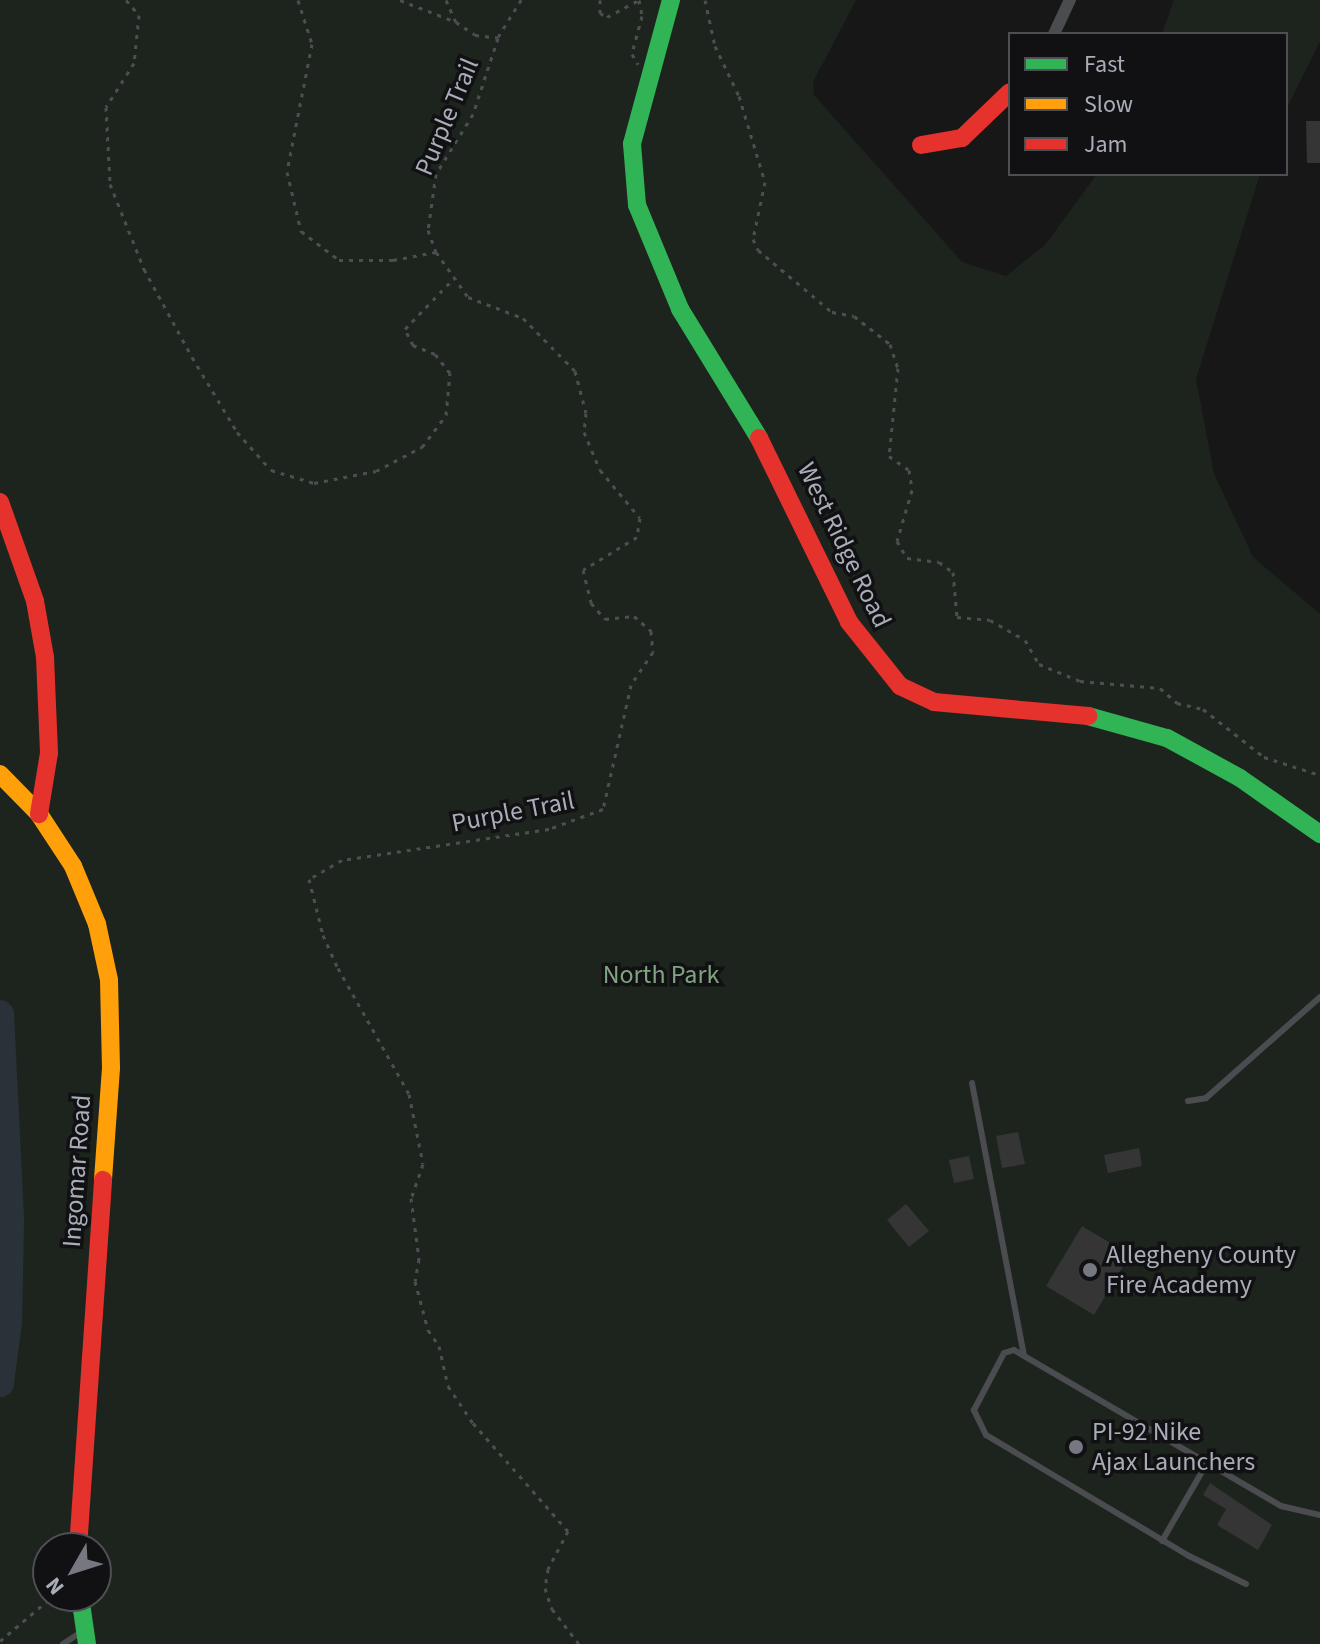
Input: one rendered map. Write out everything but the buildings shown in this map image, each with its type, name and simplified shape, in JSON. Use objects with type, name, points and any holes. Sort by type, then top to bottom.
[{"type":"street","name":"West Ridge Road","points":[[671,0],[630,156],[644,226],[680,309],[764,446],[849,622],[876,662],[900,686],[934,702],[1097,717],[1167,738],[1240,778],[1320,834]]},
{"type":"street","points":[[1055,32],[1070,0]]},
{"type":"street","points":[[921,145],[962,138],[1008,94]]},
{"type":"street","points":[[0,502],[35,601],[45,657],[49,753],[39,814]]},
{"type":"street","name":"Ingomar Road","points":[[0,774],[39,814],[86,894],[104,955],[112,1010],[79,1532]]},
{"type":"street","points":[[82,1612],[85,1637]]},
{"type":"lane","points":[[1188,1101],[1206,1098],[1320,997]]},
{"type":"lane","points":[[972,1083],[1024,1356]]},
{"type":"lane","points":[[1246,1584],[1162,1541],[994,1443],[978,1426],[974,1410],[1001,1356],[1010,1349],[1281,1506],[1320,1515]]},
{"type":"lane","points":[[1162,1541],[1207,1463]]},
{"type":"lane","points":[[63,1644],[85,1637]]},
{"type":"path","points":[[126,0],[139,15],[134,63],[106,107],[110,184],[144,269],[192,357],[237,432],[271,470],[314,483],[376,471],[422,447],[446,415],[450,373],[435,354],[413,345],[405,329],[455,277]]},
{"type":"path","points":[[298,0],[312,44],[287,172],[301,231],[339,260],[393,260],[436,252]]},
{"type":"path","points":[[400,0],[456,22]]},
{"type":"path","name":"Purple Trail","points":[[446,0],[456,22],[475,35],[498,38],[473,114],[436,174],[428,230],[436,252],[468,297],[523,318],[575,371],[586,413],[584,432],[600,470],[640,518],[637,537],[583,570],[591,603],[605,619],[634,616],[651,631],[653,652],[631,685],[603,809],[549,829],[342,860],[309,879],[323,935],[338,968],[409,1094],[423,1164],[411,1198],[419,1259],[415,1281],[428,1330],[439,1346],[448,1386],[467,1414],[568,1531],[548,1569],[545,1588],[552,1609],[579,1644]]},
{"type":"path","points":[[498,38],[521,0]]},
{"type":"path","points":[[600,0],[600,13],[607,17],[639,0],[642,16],[632,54],[639,66],[651,70]]},
{"type":"path","points":[[705,0],[715,46],[739,96],[765,182],[753,239],[758,250],[832,312],[854,316],[890,344],[898,368],[889,456],[909,470],[912,490],[897,541],[907,558],[939,562],[953,572],[957,617],[990,620],[1025,640],[1039,664],[1080,681],[1160,688],[1177,703],[1203,709],[1264,757],[1320,775]]},
{"type":"path","points":[[0,1641],[34,1612]]},
{"type":"green space","name":"North Park","points":[[0,0],[856,0],[813,82],[814,95],[962,262],[1006,276],[1045,245],[1096,176],[1259,176],[1196,379],[1214,474],[1253,557],[1320,614],[1320,1644],[0,1644]]},
{"type":"green space","points":[[1174,0],[1320,0],[1320,41],[1288,106],[1288,32],[1163,32]]},
{"type":"waterway","points":[[0,1014],[10,1222],[8,1322],[0,1383]]},
{"type":"traffic: fast","points":[[671,0],[632,144],[637,205],[680,309],[759,438]]},
{"type":"traffic: fast","points":[[1088,716],[1167,738],[1240,778],[1320,834]]},
{"type":"traffic: fast","points":[[82,1612],[87,1644]]},
{"type":"traffic: slow","points":[[0,774],[39,814],[73,866],[97,924],[109,980],[111,1068],[103,1180]]},
{"type":"traffic: jam","points":[[921,145],[962,138],[1008,94]]},
{"type":"traffic: jam","points":[[759,438],[849,622],[900,686],[934,702],[1088,716]]},
{"type":"traffic: jam","points":[[0,502],[35,601],[45,657],[49,753],[39,814]]},
{"type":"traffic: jam","points":[[79,1532],[103,1180]]},
{"type":"place","name":"Allegheny County Fire Academy","points":[[1090,1270]]},
{"type":"place","name":"PI-92 Nike Ajax Launchers","points":[[1076,1447]]}]
